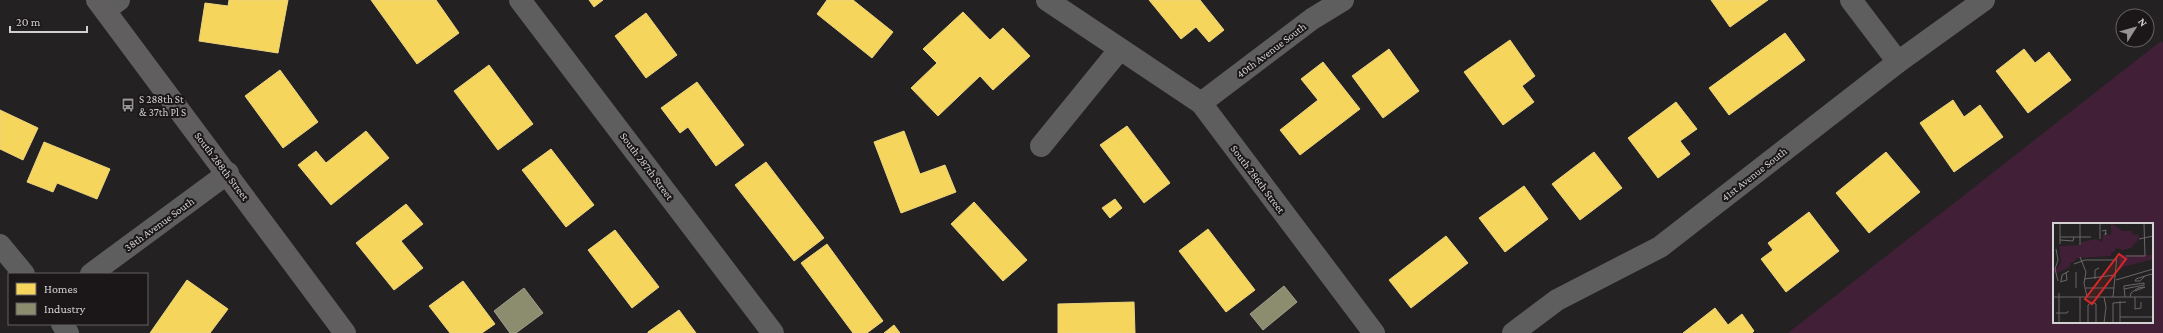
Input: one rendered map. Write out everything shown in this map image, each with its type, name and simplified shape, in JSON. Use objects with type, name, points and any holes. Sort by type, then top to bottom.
[{"type":"main road","name":"South 288th Street","points":[[107,3],[228,173],[346,333]]},
{"type":"street","name":"South 287th Street","points":[[520,0],[773,333]]},
{"type":"street","name":"South 286th Street","points":[[1047,0],[1201,103],[1374,333]]},
{"type":"street","name":"40th Avenue South","points":[[1201,103],[1312,19],[1343,0]]},
{"type":"street","points":[[1851,0],[1898,62]]},
{"type":"street","name":"41st Avenue South","points":[[1513,333],[1557,300],[1660,247],[1898,62],[1984,0]]},
{"type":"street","points":[[1041,146],[1120,49]]},
{"type":"street","name":"38th Avenue South","points":[[92,273],[228,173]]},
{"type":"street","points":[[0,245],[23,273]]},
{"type":"shaded area","points":[[2161,41],[2163,43],[2163,333],[1788,333],[2152,48],[2155,48],[2155,46]]},
{"type":"building: Homes","points":[[229,0],[288,0],[278,53],[199,41],[205,3],[228,6]]},
{"type":"building: Homes","points":[[371,0],[436,0],[459,33],[417,64]]},
{"type":"building: Homes","points":[[589,0],[603,0],[594,7]]},
{"type":"building: Homes","points":[[827,0],[853,0],[893,32],[872,58],[817,14]]},
{"type":"building: Homes","points":[[1149,0],[1200,0],[1224,30],[1209,42],[1196,27],[1181,39]]},
{"type":"building: Homes","points":[[1711,0],[1768,0],[1730,27]]},
{"type":"building: Homes","points":[[963,12],[990,40],[1003,28],[1030,56],[993,90],[980,76],[938,116],[911,88],[937,63],[923,49]]},
{"type":"building: Homes","points":[[646,13],[677,55],[646,78],[615,36]]},
{"type":"building: Homes","points":[[1785,33],[1805,60],[1729,115],[1709,88]]},
{"type":"building: Homes","points":[[1510,40],[1535,76],[1522,86],[1534,102],[1503,125],[1464,72]]},
{"type":"building: Homes","points":[[1389,49],[1419,91],[1383,118],[1352,76]]},
{"type":"building: Homes","points":[[2024,49],[2035,63],[2049,52],[2071,80],[2028,113],[1996,71]]},
{"type":"building: Homes","points":[[1323,62],[1360,109],[1300,155],[1280,130],[1318,100],[1301,79]]},
{"type":"building: Homes","points":[[489,65],[533,124],[498,150],[454,91]]},
{"type":"building: Homes","points":[[280,70],[318,122],[283,148],[245,96]]},
{"type":"building: Homes","points":[[697,82],[744,145],[716,166],[688,127],[680,133],[661,108]]},
{"type":"building: Homes","points":[[1953,100],[1964,117],[1980,105],[2003,137],[1954,172],[1920,123]]},
{"type":"building: Homes","points":[[1676,102],[1697,129],[1680,141],[1690,154],[1658,178],[1628,138]]},
{"type":"building: Homes","points":[[0,110],[38,128],[23,160],[0,149]]},
{"type":"building: Homes","points":[[1127,126],[1170,183],[1144,203],[1100,145]]},
{"type":"building: Homes","points":[[366,131],[389,158],[331,205],[298,165],[316,151],[326,163]]},
{"type":"building: Homes","points":[[904,131],[920,174],[945,165],[956,192],[901,213],[874,142]]},
{"type":"building: Homes","points":[[44,142],[110,169],[97,199],[57,183],[53,192],[27,182]]},
{"type":"building: Homes","points":[[551,149],[594,205],[566,227],[522,170]]},
{"type":"building: Homes","points":[[1594,152],[1622,188],[1580,220],[1552,184]]},
{"type":"building: Homes","points":[[1886,152],[1920,192],[1869,233],[1836,193]]},
{"type":"building: Homes","points":[[766,162],[824,238],[794,261],[735,185]]},
{"type":"building: Homes","points":[[1524,186],[1548,219],[1505,252],[1479,218]]},
{"type":"building: Homes","points":[[1115,199],[1122,208],[1110,218],[1102,208]]},
{"type":"building: Homes","points":[[974,202],[1027,260],[1003,281],[951,224]]},
{"type":"building: Homes","points":[[406,204],[423,224],[401,241],[423,268],[394,290],[356,243]]},
{"type":"building: Homes","points":[[1809,212],[1839,251],[1786,292],[1761,259],[1773,250],[1768,243]]},
{"type":"building: Homes","points":[[1208,229],[1255,290],[1226,312],[1179,251]]},
{"type":"building: Homes","points":[[615,230],[659,287],[632,308],[588,250]]},
{"type":"building: Homes","points":[[1446,236],[1468,263],[1411,308],[1389,280]]},
{"type":"building: Homes","points":[[827,244],[883,321],[867,333],[853,333],[801,263]]},
{"type":"building: Homes","points":[[187,280],[228,309],[210,333],[150,333]]},
{"type":"building: Homes","points":[[463,281],[495,324],[482,333],[450,333],[429,306]]},
{"type":"building: Homes","points":[[1134,302],[1135,333],[1058,333],[1058,304]]},
{"type":"building: Homes","points":[[1715,308],[1728,325],[1742,314],[1754,331],[1752,333],[1683,333]]},
{"type":"building: Homes","points":[[679,310],[696,333],[648,333],[648,332]]},
{"type":"building: Homes","points":[[894,325],[900,333],[884,333]]},
{"type":"building: Industry","points":[[1284,286],[1297,302],[1263,330],[1250,314]]},
{"type":"building: Industry","points":[[524,288],[543,313],[516,333],[510,333],[494,311]]},
{"type":"place","name":"S 288th St & 37th Pl S","points":[[128,105]]}]
